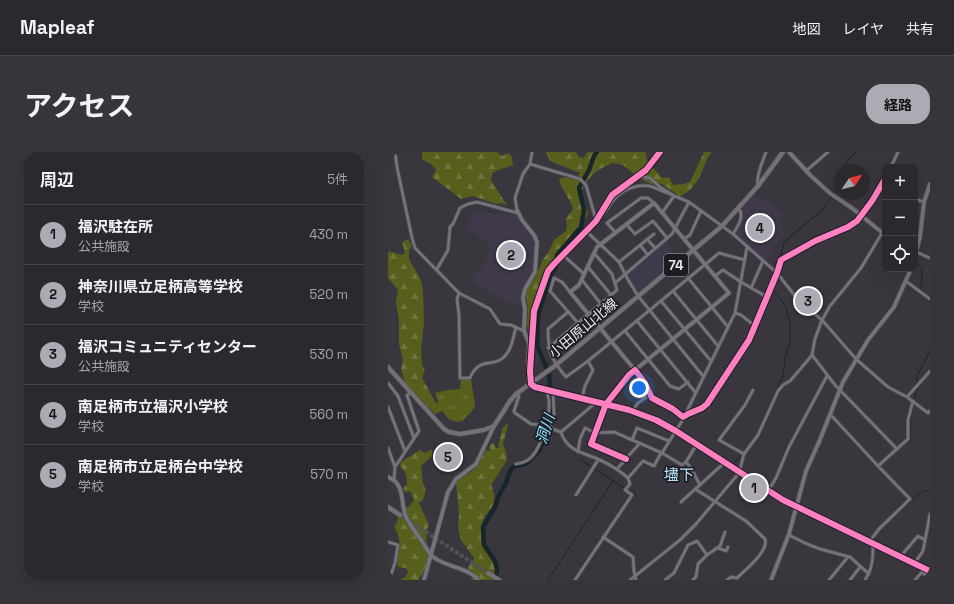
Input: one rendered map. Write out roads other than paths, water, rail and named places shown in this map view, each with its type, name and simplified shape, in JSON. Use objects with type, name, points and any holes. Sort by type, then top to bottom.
[{"type":"main road","name":"小田原山北線","points":[[494,426],[516,394],[555,365],[722,226],[739,209],[758,186],[783,152]]},
{"type":"main road","points":[[388,368],[439,425],[449,432],[460,434],[484,430],[494,426]]},
{"type":"main road","points":[[388,508],[400,515]]},
{"type":"main road","points":[[488,573],[499,580]]},
{"type":"street","points":[[395,152],[414,245],[459,293],[490,309],[500,324],[516,327],[524,331]]},
{"type":"street","points":[[530,371],[528,364],[529,343],[524,331],[524,294],[525,289],[535,272],[538,242],[517,212],[515,198],[519,183],[530,164],[532,152]]},
{"type":"street","points":[[660,152],[649,168],[615,191],[596,221],[585,230],[548,271],[535,308],[530,371],[531,384],[535,387],[553,392],[633,411],[656,420],[697,444],[739,473],[796,507],[914,564],[923,570],[930,580]]},
{"type":"street","points":[[758,186],[758,178],[766,152]]},
{"type":"street","points":[[789,152],[806,171],[832,195],[852,208],[882,233]]},
{"type":"street","points":[[806,171],[828,152]]},
{"type":"street","points":[[893,164],[898,152]]},
{"type":"street","points":[[530,164],[580,179],[584,182],[596,221]]},
{"type":"street","points":[[639,176],[650,178],[660,188],[674,196]]},
{"type":"street","points":[[684,417],[707,404],[749,340],[756,326],[782,259],[815,241],[853,224],[861,217],[872,202],[882,184]]},
{"type":"street","points":[[918,236],[924,202],[930,184]]},
{"type":"street","points":[[599,217],[605,214],[611,203],[621,193],[638,186],[650,186],[689,202],[733,234],[777,273],[799,301],[822,320],[856,359],[888,387],[907,397],[928,413],[930,410]]},
{"type":"street","points":[[662,213],[674,196]]},
{"type":"street","points":[[615,232],[607,223],[640,198],[648,198],[654,203],[704,265],[729,293],[629,375],[606,404],[591,444],[626,459]]},
{"type":"street","points":[[918,200],[924,202]]},
{"type":"street","points":[[437,269],[448,250],[450,227],[453,224],[460,208],[477,202],[517,212]]},
{"type":"street","points":[[615,283],[672,234],[689,202]]},
{"type":"street","points":[[570,292],[580,285],[597,247],[626,223],[654,203]]},
{"type":"street","points":[[733,234],[742,216],[739,209]]},
{"type":"street","points":[[684,239],[690,234],[701,211]]},
{"type":"street","points":[[626,223],[635,234],[653,221],[667,238]]},
{"type":"street","points":[[585,230],[619,262],[638,296],[649,311],[703,376]]},
{"type":"street","points":[[619,262],[654,234]]},
{"type":"street","points":[[630,580],[680,540],[716,502],[739,473],[743,454],[758,435],[778,391],[783,385],[790,381],[812,355],[815,339],[822,320],[835,300],[861,268],[882,236]]},
{"type":"street","points":[[647,239],[655,248]]},
{"type":"street","points":[[640,245],[648,254]]},
{"type":"street","points":[[628,478],[643,461],[654,466],[684,417],[735,313],[747,247]]},
{"type":"street","points":[[548,348],[618,290],[612,274],[594,252]]},
{"type":"street","points":[[568,312],[548,329],[548,348],[555,365],[566,377],[588,361],[719,253],[744,260]]},
{"type":"street","points":[[918,254],[930,258]]},
{"type":"street","points":[[562,255],[584,274]]},
{"type":"street","points":[[751,288],[763,261]]},
{"type":"street","points":[[587,267],[612,295]]},
{"type":"street","points":[[715,277],[723,270],[767,297]]},
{"type":"street","points":[[771,580],[788,534],[806,471],[839,390],[856,359],[872,335],[894,307],[911,272]]},
{"type":"street","points":[[578,323],[550,291],[554,278],[562,282],[635,370],[645,384],[652,398],[673,409],[684,417]]},
{"type":"street","points":[[688,278],[728,327]]},
{"type":"street","points":[[582,280],[601,304]]},
{"type":"street","points":[[907,282],[930,299]]},
{"type":"street","points":[[673,291],[718,347]]},
{"type":"street","points":[[459,293],[457,299],[459,316],[460,378],[470,378],[474,371],[481,365],[501,360],[513,342],[516,327]]},
{"type":"street","points":[[661,301],[711,361]]},
{"type":"street","points":[[735,313],[741,315],[756,326]]},
{"type":"street","points":[[637,320],[695,392]]},
{"type":"street","points":[[625,330],[670,386],[678,390],[688,382]]},
{"type":"street","points":[[812,355],[839,390],[897,449]]},
{"type":"street","points":[[582,398],[585,386],[593,370],[588,361]]},
{"type":"street","points":[[907,397],[930,371]]},
{"type":"street","points":[[768,491],[776,478],[789,446],[827,376]]},
{"type":"street","points":[[388,383],[398,396],[414,438]]},
{"type":"street","points":[[388,390],[392,389]]},
{"type":"street","points":[[516,464],[528,460],[536,452],[546,427],[549,408],[547,390]]},
{"type":"street","points":[[743,454],[719,440],[746,405],[753,390]]},
{"type":"street","points":[[550,428],[554,414],[553,392]]},
{"type":"street","points":[[410,393],[407,395],[418,430],[395,467],[391,478],[401,491],[406,517],[432,556],[447,565],[472,574],[478,580]]},
{"type":"street","points":[[516,394],[519,396],[514,413],[531,424],[561,432],[567,443],[578,452],[617,469],[628,478],[630,484],[625,490],[632,495],[575,580]]},
{"type":"street","points":[[633,411],[637,404],[650,394]]},
{"type":"street","points":[[878,466],[908,438],[908,420],[913,401]]},
{"type":"street","points":[[561,432],[593,405],[594,402]]},
{"type":"street","points":[[388,407],[405,451]]},
{"type":"street","points":[[830,414],[910,499],[879,529],[871,543],[873,563],[865,580]]},
{"type":"street","points":[[424,580],[432,556],[448,492],[456,478],[476,464],[494,426]]},
{"type":"street","points":[[578,452],[580,439],[585,428],[595,433],[614,432],[662,453],[682,466],[697,444]]},
{"type":"street","points":[[632,440],[637,428],[669,442]]},
{"type":"street","points":[[617,469],[640,443]]},
{"type":"street","points":[[388,448],[395,467]]},
{"type":"street","points":[[576,495],[598,460]]},
{"type":"street","points":[[686,462],[700,485]]},
{"type":"street","points":[[681,502],[724,463]]},
{"type":"street","points":[[695,489],[746,521],[762,535],[766,542],[763,550],[737,578],[732,577],[726,580]]},
{"type":"street","points":[[914,564],[924,551],[930,514]]},
{"type":"street","points":[[694,580],[696,577],[698,564],[707,555],[718,548],[725,532]]},
{"type":"street","points":[[788,534],[815,548],[850,557],[869,574]]},
{"type":"street","points":[[900,557],[918,536],[925,540]]},
{"type":"street","points":[[604,537],[633,557],[636,580]]},
{"type":"street","points":[[665,580],[674,573],[688,545],[697,541],[707,555]]},
{"type":"street","points":[[388,542],[398,545],[395,563],[389,580]]},
{"type":"street","points":[[718,548],[726,551],[728,547]]},
{"type":"street","points":[[829,580],[848,557]]},
{"type":"street","points":[[850,580],[860,567]]},
{"type":"street","points":[[923,570],[930,571]]},
{"type":"street","points":[[915,580],[923,570]]},
{"type":"waterway","name":"洞川","points":[[496,580],[497,569],[495,561],[484,545],[483,527],[495,507],[510,471],[513,467],[527,463],[536,454],[540,449],[549,424],[552,408],[549,374],[537,345],[538,315],[551,274],[556,267],[557,255],[581,227],[584,210],[579,188],[597,152]]},
{"type":"waterway","points":[[845,164],[856,152]]},
{"type":"waterway","points":[[778,267],[784,242],[822,210],[832,196]]},
{"type":"waterway","points":[[918,264],[922,270],[921,291]]},
{"type":"waterway","points":[[768,410],[783,376],[785,358],[790,343],[790,321],[785,305],[773,290]]},
{"type":"waterway","points":[[926,298],[930,301]]},
{"type":"waterway","points":[[917,385],[917,376],[930,351]]},
{"type":"waterway","points":[[910,442],[910,420],[917,389]]},
{"type":"waterway","points":[[732,465],[742,454]]},
{"type":"waterway","points":[[581,460],[624,488]]},
{"type":"waterway","points":[[548,580],[613,481]]},
{"type":"waterway","points":[[627,490],[636,495]]},
{"type":"waterway","points":[[913,498],[923,491],[930,491]]},
{"type":"waterway","points":[[891,519],[911,501]]},
{"type":"waterway","points":[[871,572],[874,564],[874,552]]},
{"type":"waterway","points":[[867,580],[870,575]]},
{"type":"tunnel","points":[[400,515],[488,573]]},
{"type":"place","name":"南足柄市立福沢小学校","points":[[760,228]]},
{"type":"place","name":"神奈川県立足柄高等学校","points":[[511,255]]},
{"type":"place","name":"福沢コミュニティセンター","points":[[808,301]]},
{"type":"place","name":"南足柄市立足柄台中学校","points":[[448,457]]},
{"type":"place","name":"福沢駐在所","points":[[754,488]]},
{"type":"district","name":"壗下","points":[[679,474]]}]
